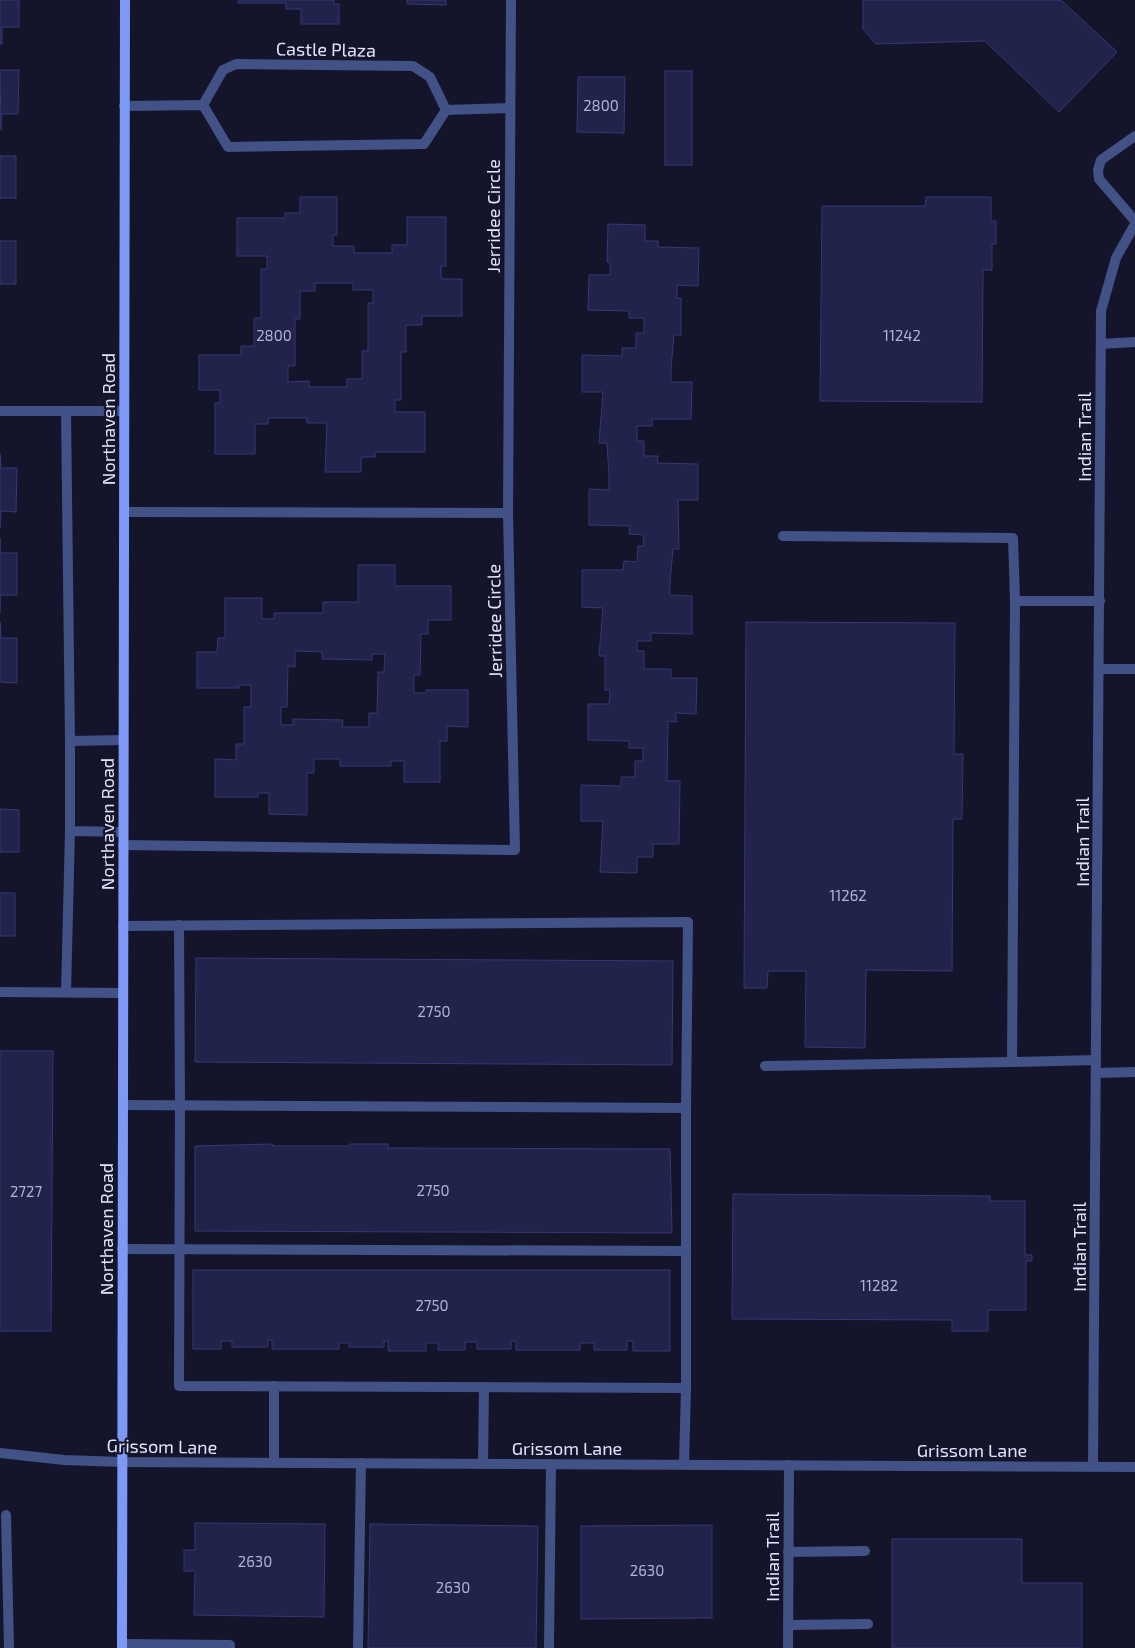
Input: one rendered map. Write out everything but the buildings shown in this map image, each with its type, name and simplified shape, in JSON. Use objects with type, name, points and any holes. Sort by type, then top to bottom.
[{"type":"street","name":"Northaven Road","points":[[122,1646],[125,0]]},
{"type":"street","name":"Jerridee Circle","points":[[123,845],[515,850],[508,512],[511,0]]},
{"type":"street","name":"Castle Plaza","points":[[203,105],[223,70],[236,64],[413,66],[430,77],[446,110]]},
{"type":"street","points":[[124,106],[203,105],[228,147],[424,144],[446,110],[510,108]]},
{"type":"street","points":[[1135,136],[1101,160],[1098,170],[1099,180],[1135,222]]},
{"type":"street","name":"Indian Trail","points":[[1093,1466],[1101,311],[1116,258],[1135,222]]},
{"type":"street","points":[[1101,344],[1135,342]]},
{"type":"street","points":[[0,411],[124,411]]},
{"type":"street","points":[[66,411],[70,741],[66,992]]},
{"type":"street","points":[[124,512],[508,512]]},
{"type":"street","points":[[783,536],[1013,538],[1015,601],[1012,1062]]},
{"type":"street","points":[[1015,601],[1100,601]]},
{"type":"street","points":[[1099,669],[1135,669]]},
{"type":"street","points":[[70,741],[123,740]]},
{"type":"street","points":[[70,831],[123,832]]},
{"type":"street","points":[[123,926],[688,922],[684,1464]]},
{"type":"street","points":[[179,925],[179,1386],[686,1388]]},
{"type":"street","points":[[0,992],[123,993]]},
{"type":"street","points":[[765,1066],[1096,1060]]},
{"type":"street","points":[[1096,1073],[1135,1072]]},
{"type":"street","points":[[123,1105],[686,1108]]},
{"type":"street","points":[[122,1249],[686,1251]]},
{"type":"street","points":[[274,1386],[274,1463]]},
{"type":"street","points":[[483,1464],[484,1387]]},
{"type":"street","name":"Grissom Lane","points":[[0,1453],[64,1460],[122,1462],[1135,1467]]},
{"type":"street","points":[[358,1648],[361,1463]]},
{"type":"street","points":[[549,1648],[551,1464]]},
{"type":"street","name":"Indian Trail","points":[[788,1648],[789,1465]]},
{"type":"street","points":[[6,1515],[9,1648]]},
{"type":"street","points":[[788,1552],[865,1551]]},
{"type":"street","points":[[788,1625],[868,1624]]},
{"type":"street","points":[[122,1646],[230,1645],[230,1648]]}]
